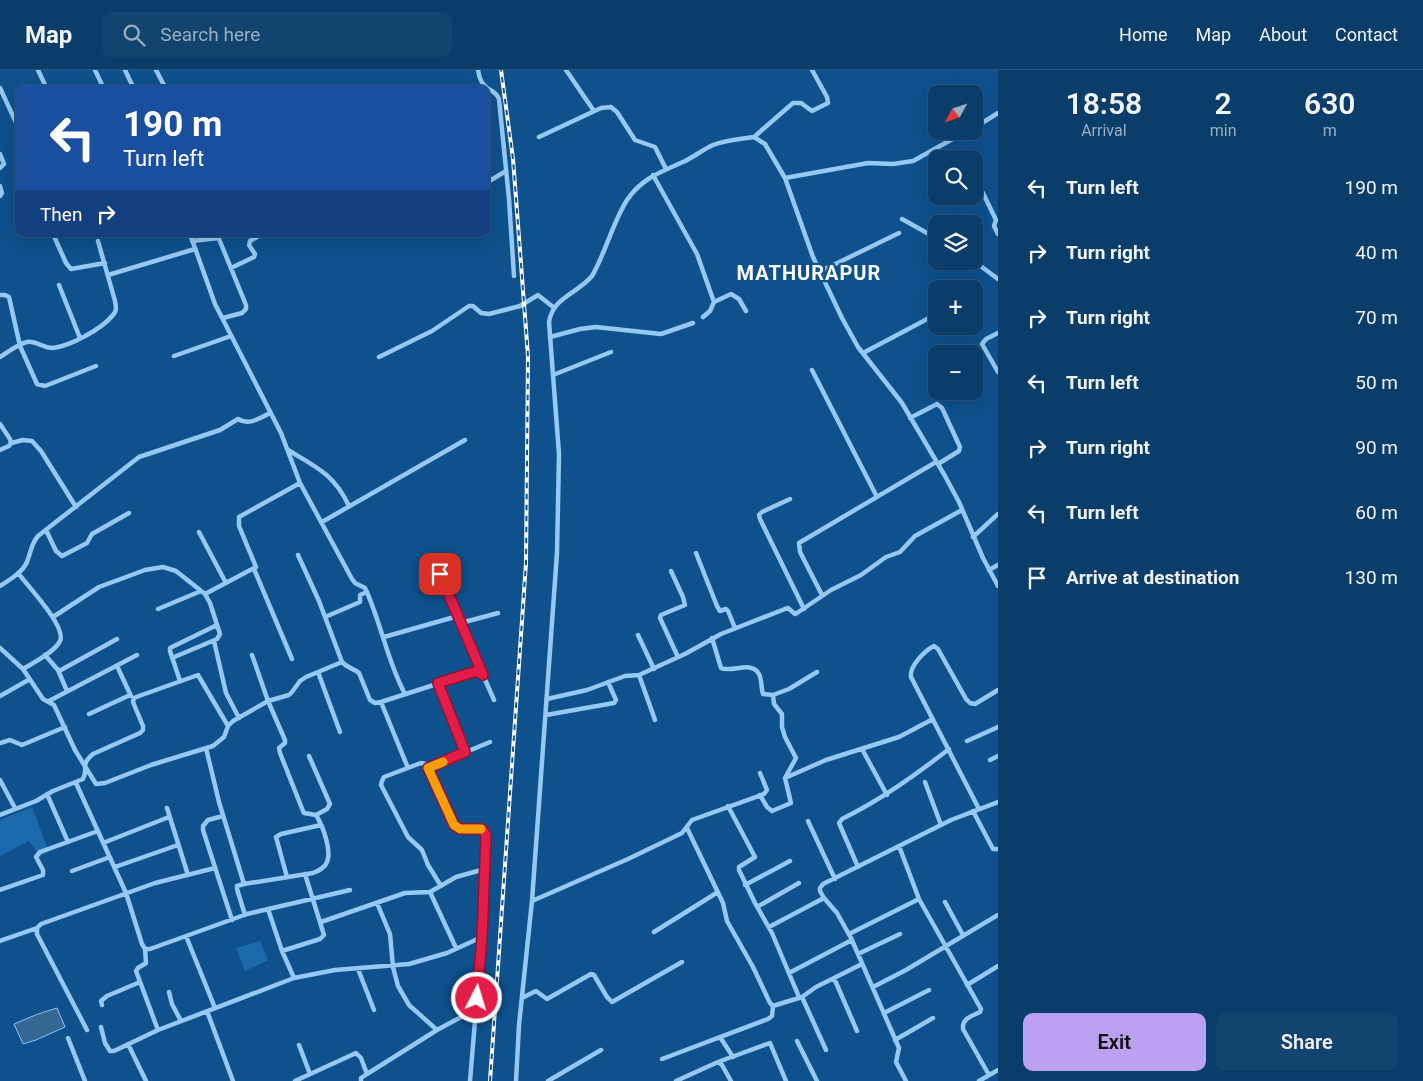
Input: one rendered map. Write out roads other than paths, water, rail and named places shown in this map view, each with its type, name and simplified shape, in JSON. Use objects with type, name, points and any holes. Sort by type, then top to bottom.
[{"type":"street","points":[[38,70],[45,85]]},
{"type":"street","points":[[95,70],[102,85]]},
{"type":"street","points":[[125,70],[132,85]]},
{"type":"street","points":[[156,70],[164,85]]},
{"type":"street","points":[[478,70],[483,85]]},
{"type":"street","points":[[566,70],[594,111]]},
{"type":"street","points":[[516,1081],[532,901],[554,600],[559,485],[558,438],[549,322],[550,312],[560,301],[586,283],[592,276],[628,199],[653,175],[686,161],[718,143],[754,136],[793,103],[801,103],[812,111],[828,103],[829,100],[812,70]]},
{"type":"street","points":[[0,88],[15,121]]},
{"type":"street","points":[[490,90],[497,94],[499,99],[514,276]]},
{"type":"street","points":[[539,137],[608,106],[614,109],[635,140],[654,147],[666,169]]},
{"type":"street","points":[[983,123],[998,114]]},
{"type":"street","points":[[754,136],[766,144],[785,178],[819,272],[842,318],[863,353],[896,395],[937,463],[962,510],[973,537],[998,586]]},
{"type":"street","points":[[785,178],[868,163],[893,164],[913,161],[951,140]]},
{"type":"street","points":[[0,154],[4,164],[0,168]]},
{"type":"street","points":[[490,180],[506,172]]},
{"type":"street","points":[[653,175],[698,254],[714,302]]},
{"type":"street","points":[[0,186],[2,193],[0,196]]},
{"type":"street","points":[[983,193],[996,220],[994,226],[998,234]]},
{"type":"street","points":[[902,219],[928,234]]},
{"type":"street","points":[[819,272],[899,233]]},
{"type":"street","points":[[54,237],[66,263],[71,269],[105,263]]},
{"type":"street","points":[[191,237],[208,289],[270,412],[288,450],[300,482],[352,579],[355,583],[365,588],[367,592],[398,680],[405,694]]},
{"type":"street","points":[[192,241],[213,237]]},
{"type":"street","points":[[218,237],[246,305],[246,309],[242,313],[222,318]]},
{"type":"street","points":[[231,268],[254,257],[255,254],[249,245],[250,241],[257,237]]},
{"type":"street","points":[[0,357],[26,342],[33,342],[43,347],[52,348],[66,344],[106,322],[113,315],[116,309],[98,241]]},
{"type":"street","points":[[108,275],[195,249]]},
{"type":"street","points":[[983,268],[998,279]]},
{"type":"street","points":[[59,285],[80,338]]},
{"type":"street","points":[[703,317],[710,311],[714,302],[731,294],[740,299],[746,311]]},
{"type":"street","points":[[0,295],[6,295],[10,301],[20,346],[35,380],[41,386],[96,366]]},
{"type":"street","points":[[379,357],[432,331],[469,306],[472,306],[481,313],[489,314],[524,304],[538,295],[553,307]]},
{"type":"street","points":[[863,353],[928,319]]},
{"type":"street","points":[[550,337],[596,327],[661,334],[693,324]]},
{"type":"street","points":[[998,333],[986,339],[982,344],[998,372]]},
{"type":"street","points":[[174,356],[231,336]]},
{"type":"street","points":[[553,374],[611,352]]},
{"type":"street","points":[[812,370],[877,497]]},
{"type":"street","points":[[822,595],[800,552],[799,543],[959,451],[960,448],[942,408],[938,404],[910,418]]},
{"type":"street","points":[[0,586],[18,573],[26,563],[34,541],[139,456],[220,430],[238,419],[248,422],[270,412]]},
{"type":"street","points":[[0,424],[10,439],[11,444]]},
{"type":"street","points":[[0,450],[24,440],[32,441],[41,451],[76,507]]},
{"type":"street","points":[[322,522],[465,440]]},
{"type":"street","points":[[288,450],[332,479],[349,506]]},
{"type":"street","points":[[292,659],[254,569],[256,567],[255,562],[239,526],[238,517],[300,482]]},
{"type":"street","points":[[790,499],[762,512],[760,519],[804,609]]},
{"type":"street","points":[[547,699],[587,690],[624,676],[639,675],[678,657],[712,638],[784,609],[790,609],[794,614],[822,595],[886,558],[900,552],[915,536],[962,510]]},
{"type":"street","points":[[46,530],[56,551],[62,556],[87,543],[92,534],[129,513]]},
{"type":"street","points":[[973,537],[998,514]]},
{"type":"street","points":[[199,532],[226,584]]},
{"type":"street","points":[[696,553],[716,606],[720,611],[726,609],[728,611],[735,628]]},
{"type":"street","points":[[298,555],[342,662],[348,668],[359,673],[370,700],[375,703],[381,702],[477,671],[483,675]]},
{"type":"street","points":[[435,559],[494,700]]},
{"type":"street","points":[[989,570],[998,565]]},
{"type":"street","points":[[53,617],[100,587],[155,567],[170,568],[203,593],[210,603],[220,634],[214,641],[172,658]]},
{"type":"street","points":[[158,609],[226,584],[254,569]]},
{"type":"street","points":[[671,570],[684,597],[684,605],[661,615],[660,618],[678,657]]},
{"type":"street","points":[[18,573],[53,617],[62,635],[61,641],[45,656],[24,670]]},
{"type":"street","points":[[325,617],[360,602],[360,595],[367,592]]},
{"type":"street","points":[[461,623],[498,612]]},
{"type":"street","points":[[384,637],[458,616]]},
{"type":"street","points":[[180,682],[170,651],[172,646],[217,625]]},
{"type":"street","points":[[638,635],[654,668]]},
{"type":"street","points":[[712,638],[721,668],[726,670],[747,667],[754,669],[760,676],[763,694],[773,695],[789,689],[817,672]]},
{"type":"street","points":[[58,670],[117,639]]},
{"type":"street","points":[[214,641],[226,693],[238,718]]},
{"type":"street","points":[[979,809],[910,672],[930,648],[934,646],[938,649],[970,703],[975,704],[998,690]]},
{"type":"street","points":[[0,648],[24,670],[43,699],[54,705],[75,750],[96,784],[219,742],[224,738],[228,726],[238,718],[268,702],[288,695],[300,681],[342,662]]},
{"type":"street","points":[[49,701],[137,655]]},
{"type":"street","points":[[252,655],[268,702],[285,740],[285,743],[279,748],[280,753],[303,811],[304,813],[316,815],[327,809],[330,804],[309,756]]},
{"type":"street","points":[[45,656],[58,670],[67,691]]},
{"type":"street","points":[[0,815],[83,779],[86,760],[93,754],[143,730],[134,702],[117,666]]},
{"type":"street","points":[[318,672],[340,732]]},
{"type":"street","points":[[134,702],[134,698],[198,675],[228,726]]},
{"type":"street","points":[[639,675],[655,720]]},
{"type":"street","points":[[0,696],[30,679]]},
{"type":"street","points":[[546,715],[614,703],[616,700],[608,682]]},
{"type":"street","points":[[438,683],[465,752]]},
{"type":"street","points":[[89,714],[130,695]]},
{"type":"street","points":[[760,795],[767,807],[772,811],[788,804],[792,800],[785,778],[796,758],[785,737],[782,727],[782,714],[774,704],[773,695]]},
{"type":"street","points":[[381,702],[408,768]]},
{"type":"street","points":[[785,778],[826,760],[899,737],[933,719]]},
{"type":"street","points":[[0,743],[10,740],[22,744],[65,726]]},
{"type":"street","points":[[967,741],[998,727]]},
{"type":"street","points":[[428,768],[490,742]]},
{"type":"street","points":[[206,748],[223,816],[244,884]]},
{"type":"street","points":[[862,749],[886,795]]},
{"type":"street","points":[[858,867],[839,823],[842,819],[886,795],[949,749]]},
{"type":"street","points":[[990,760],[998,756]]},
{"type":"street","points":[[442,886],[428,865],[422,850],[408,837],[382,785],[384,778],[421,763],[425,764],[428,768],[457,828],[482,829],[486,835],[482,937],[470,1081]]},
{"type":"street","points":[[532,901],[682,833],[692,820],[760,795],[767,790],[760,773]]},
{"type":"street","points":[[0,780],[15,808]]},
{"type":"street","points":[[924,782],[941,825]]},
{"type":"street","points":[[76,783],[126,893],[145,949],[146,963],[136,971],[158,1030]]},
{"type":"street","points":[[47,794],[68,842]]},
{"type":"street","points":[[906,1081],[896,1062],[899,1053],[895,1040],[873,987],[849,934],[837,913],[824,898],[820,888],[823,884],[941,825],[998,802]]},
{"type":"street","points":[[728,806],[755,854],[753,859],[739,867],[745,885],[769,927],[826,1050]]},
{"type":"street","points":[[167,808],[188,875]]},
{"type":"street","points":[[973,811],[993,849],[998,849]]},
{"type":"street","points":[[244,915],[236,889],[237,886],[313,874],[322,869],[327,863],[328,847],[321,824],[316,815]]},
{"type":"street","points":[[223,816],[208,820],[203,826],[203,830],[232,920]]},
{"type":"street","points":[[104,843],[170,817]]},
{"type":"street","points":[[808,821],[835,879]]},
{"type":"street","points":[[287,877],[276,837],[321,824]]},
{"type":"street","points":[[662,1059],[772,1016],[772,1006],[728,921],[718,892],[687,828]]},
{"type":"street","points":[[0,890],[40,877],[44,873],[37,854],[98,831]]},
{"type":"street","points":[[115,867],[178,845]]},
{"type":"street","points":[[899,846],[919,899],[981,1010],[965,1019],[962,1024],[989,1075]]},
{"type":"street","points":[[72,871],[110,857]]},
{"type":"street","points":[[745,885],[790,861]]},
{"type":"street","points":[[1,939],[37,928],[41,924],[154,883],[215,868]]},
{"type":"street","points":[[321,922],[405,893],[430,892],[461,875],[485,869]]},
{"type":"street","points":[[282,951],[322,937],[324,932],[305,874]]},
{"type":"street","points":[[757,907],[800,883]]},
{"type":"street","points":[[145,949],[150,949],[244,915],[350,890]]},
{"type":"street","points":[[430,892],[456,948]]},
{"type":"street","points":[[654,932],[718,892]]},
{"type":"street","points":[[769,927],[824,898]]},
{"type":"street","points":[[849,934],[919,899]]},
{"type":"street","points":[[945,902],[963,935]]},
{"type":"street","points":[[377,903],[390,934],[393,967],[398,986],[409,1005],[437,1030]]},
{"type":"street","points":[[268,909],[282,951],[294,978]]},
{"type":"street","points":[[873,987],[906,970],[998,915]]},
{"type":"street","points":[[37,928],[37,934],[87,1030]]},
{"type":"street","points":[[858,954],[900,934]]},
{"type":"street","points":[[186,936],[215,1008]]},
{"type":"street","points":[[101,1027],[105,1043],[110,1051],[158,1030],[294,978],[335,970],[393,967],[409,964],[482,937]]},
{"type":"street","points":[[789,973],[852,940]]},
{"type":"street","points":[[522,998],[536,991],[546,998],[591,974],[594,975],[612,1002],[682,962]]},
{"type":"street","points":[[772,1006],[800,997],[862,964]]},
{"type":"street","points":[[967,985],[998,966]]},
{"type":"street","points":[[358,969],[374,1010]]},
{"type":"street","points":[[834,978],[857,1031]]},
{"type":"street","points":[[102,1005],[101,1001],[107,996],[140,982]]},
{"type":"street","points":[[884,1013],[929,990]]},
{"type":"street","points":[[169,992],[172,1004],[181,1021]]},
{"type":"street","points":[[361,1081],[361,1078],[366,1074],[437,1030],[476,1009]]},
{"type":"street","points":[[207,1011],[233,1081]]},
{"type":"street","points":[[895,1040],[933,1018]]},
{"type":"street","points":[[720,1037],[732,1057]]},
{"type":"street","points":[[68,1038],[85,1081]]},
{"type":"street","points":[[797,1041],[818,1081]]},
{"type":"street","points":[[676,1081],[718,1062],[770,1043],[786,1081]]},
{"type":"street","points":[[128,1044],[146,1081]]},
{"type":"street","points":[[298,1044],[310,1074]]},
{"type":"street","points":[[548,1081],[601,1050]]},
{"type":"street","points":[[295,1081],[356,1053],[361,1058],[366,1074]]},
{"type":"street","points":[[718,1062],[722,1065],[731,1081]]},
{"type":"street","points":[[979,1081],[998,1070]]},
{"type":"railway","points":[[490,1081],[526,563],[528,356],[513,159],[501,70]]},
{"type":"district","name":"MATHURAPUR","points":[[809,273]]}]
